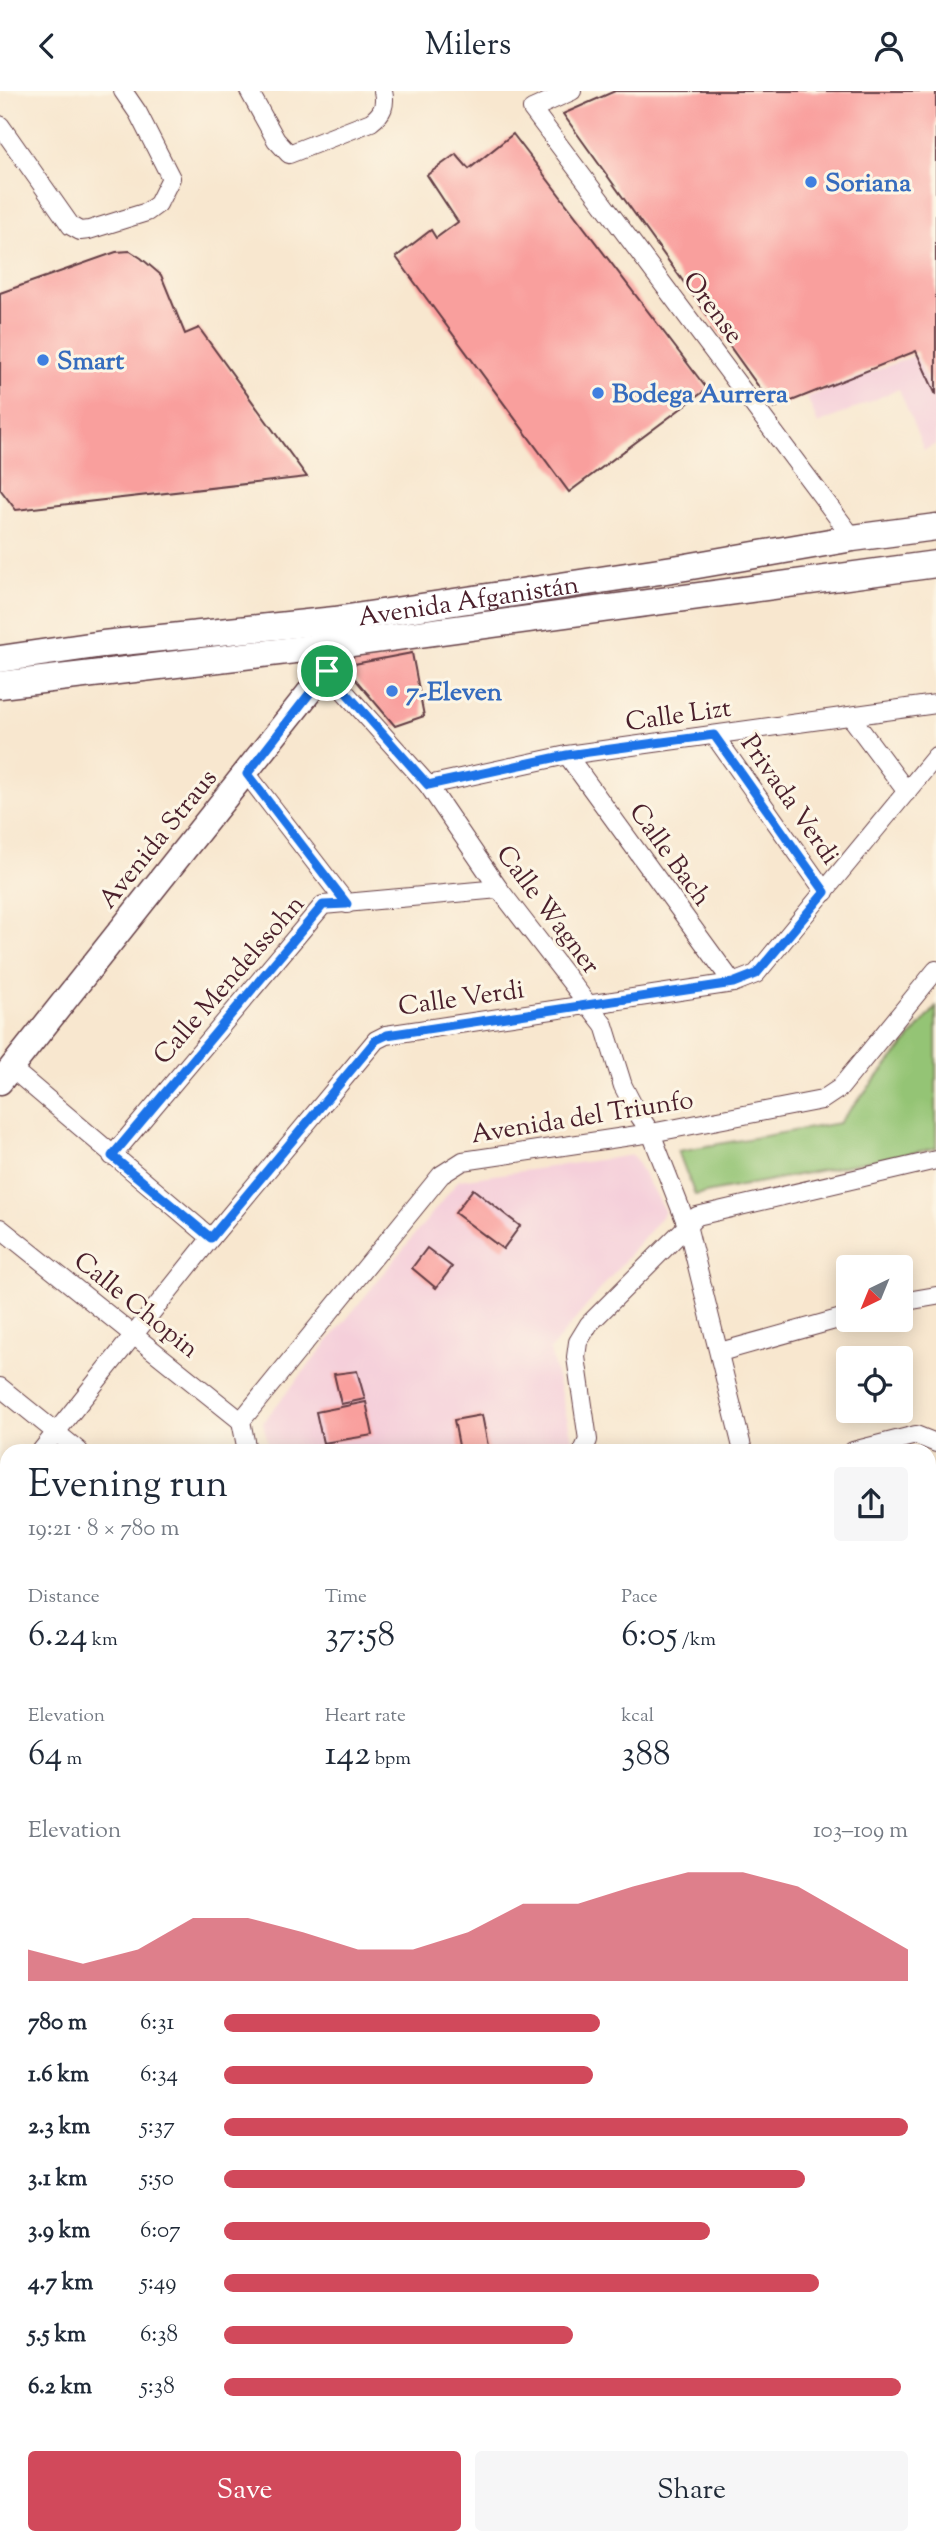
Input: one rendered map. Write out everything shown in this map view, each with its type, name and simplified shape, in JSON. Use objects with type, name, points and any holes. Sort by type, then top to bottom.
[{"type":"main road","name":"Avenida Afganistán","points":[[0,685],[336,633],[853,538],[936,527]]},
{"type":"main road","name":"Avenida Afganistán","points":[[0,659],[103,644],[336,633],[936,564]]},
{"type":"street","points":[[0,125],[71,226],[80,231],[147,212],[158,204],[171,179],[138,113],[123,91]]},
{"type":"street","points":[[248,91],[276,140],[289,154],[371,122],[380,116],[385,105],[383,92]]},
{"type":"street","name":"Orense","points":[[572,91],[532,109],[853,538]]},
{"type":"street","name":"Avenida Straus","points":[[5,1075],[327,671],[336,633]]},
{"type":"street","name":"Calle Wagner","points":[[327,671],[428,785],[499,889],[604,1025],[624,1086],[651,1133],[687,1225],[741,1444]]},
{"type":"street","name":"Calle Lizt","points":[[428,785],[567,755],[936,704]]},
{"type":"street","points":[[851,717],[907,792]]},
{"type":"street","name":"Privada Verdi","points":[[714,735],[825,892]]},
{"type":"street","name":"Calle Bach","points":[[567,755],[733,983]]},
{"type":"street","name":"Calle Verdi","points":[[47,1444],[211,1238],[376,1040],[387,1035],[733,983],[756,974],[936,756]]},
{"type":"street","points":[[247,774],[347,904]]},
{"type":"street","name":"Calle Mendelssohn","points":[[112,1156],[323,905],[499,889]]},
{"type":"street","name":"Avenida del Triunfo","points":[[241,1421],[441,1175],[453,1166],[463,1161],[651,1133],[822,1100],[840,1088],[936,970]]},
{"type":"street","points":[[5,1075],[112,1156],[211,1238]]},
{"type":"street","points":[[587,1444],[589,1440],[576,1357],[578,1342],[589,1324],[696,1216],[936,1160]]},
{"type":"street","name":"Calle Chopin","points":[[0,1228],[241,1421]]},
{"type":"street","points":[[914,1300],[936,1296]]},
{"type":"street","points":[[720,1352],[836,1320]]},
{"type":"street","points":[[0,1387],[71,1444]]},
{"type":"street","points":[[241,1421],[246,1444]]},
{"type":"street","points":[[881,1444],[916,1435],[936,1443]]},
{"type":"shaded area","points":[[916,355],[936,400],[936,444],[924,450],[899,389],[818,424],[807,397]]},
{"type":"shaded area","points":[[633,1155],[665,1212],[550,1350],[574,1444],[268,1444],[263,1422],[459,1180]]},
{"type":"green space","points":[[936,1007],[936,1148],[695,1195],[678,1151],[839,1123]]},
{"type":"building","points":[[615,91],[936,91],[936,395],[916,351],[774,408],[563,114]]},
{"type":"building","points":[[513,134],[707,389],[569,492],[396,257],[431,230],[436,238],[458,222],[427,175],[456,154],[469,169]]},
{"type":"building","points":[[130,251],[161,275],[185,334],[199,328],[307,477],[16,510],[0,489],[0,293],[116,252]]},
{"type":"building","name":"7-Eleven","points":[[412,653],[424,716],[395,726],[344,666]]},
{"type":"building","points":[[473,1189],[520,1226],[503,1249],[455,1213]]},
{"type":"building","points":[[427,1248],[452,1267],[436,1288],[412,1268]]},
{"type":"building","points":[[357,1371],[365,1399],[341,1404],[334,1374]]},
{"type":"building","points":[[366,1402],[373,1435],[323,1443],[316,1412]]},
{"type":"building","points":[[482,1415],[488,1444],[459,1444],[454,1420]]},
{"type":"place","name":"Soriana","points":[[811,182]]},
{"type":"place","name":"Smart","points":[[43,360]]},
{"type":"place","name":"Bodega Aurrera","points":[[598,393]]},
{"type":"place","name":"7-Eleven","points":[[392,691]]},
{"type":"route","points":[[327,671],[428,785],[567,755],[714,735],[825,892],[756,974],[733,983],[387,1035],[376,1040],[211,1238],[112,1156],[323,905],[347,904],[247,774],[327,671]]}]
